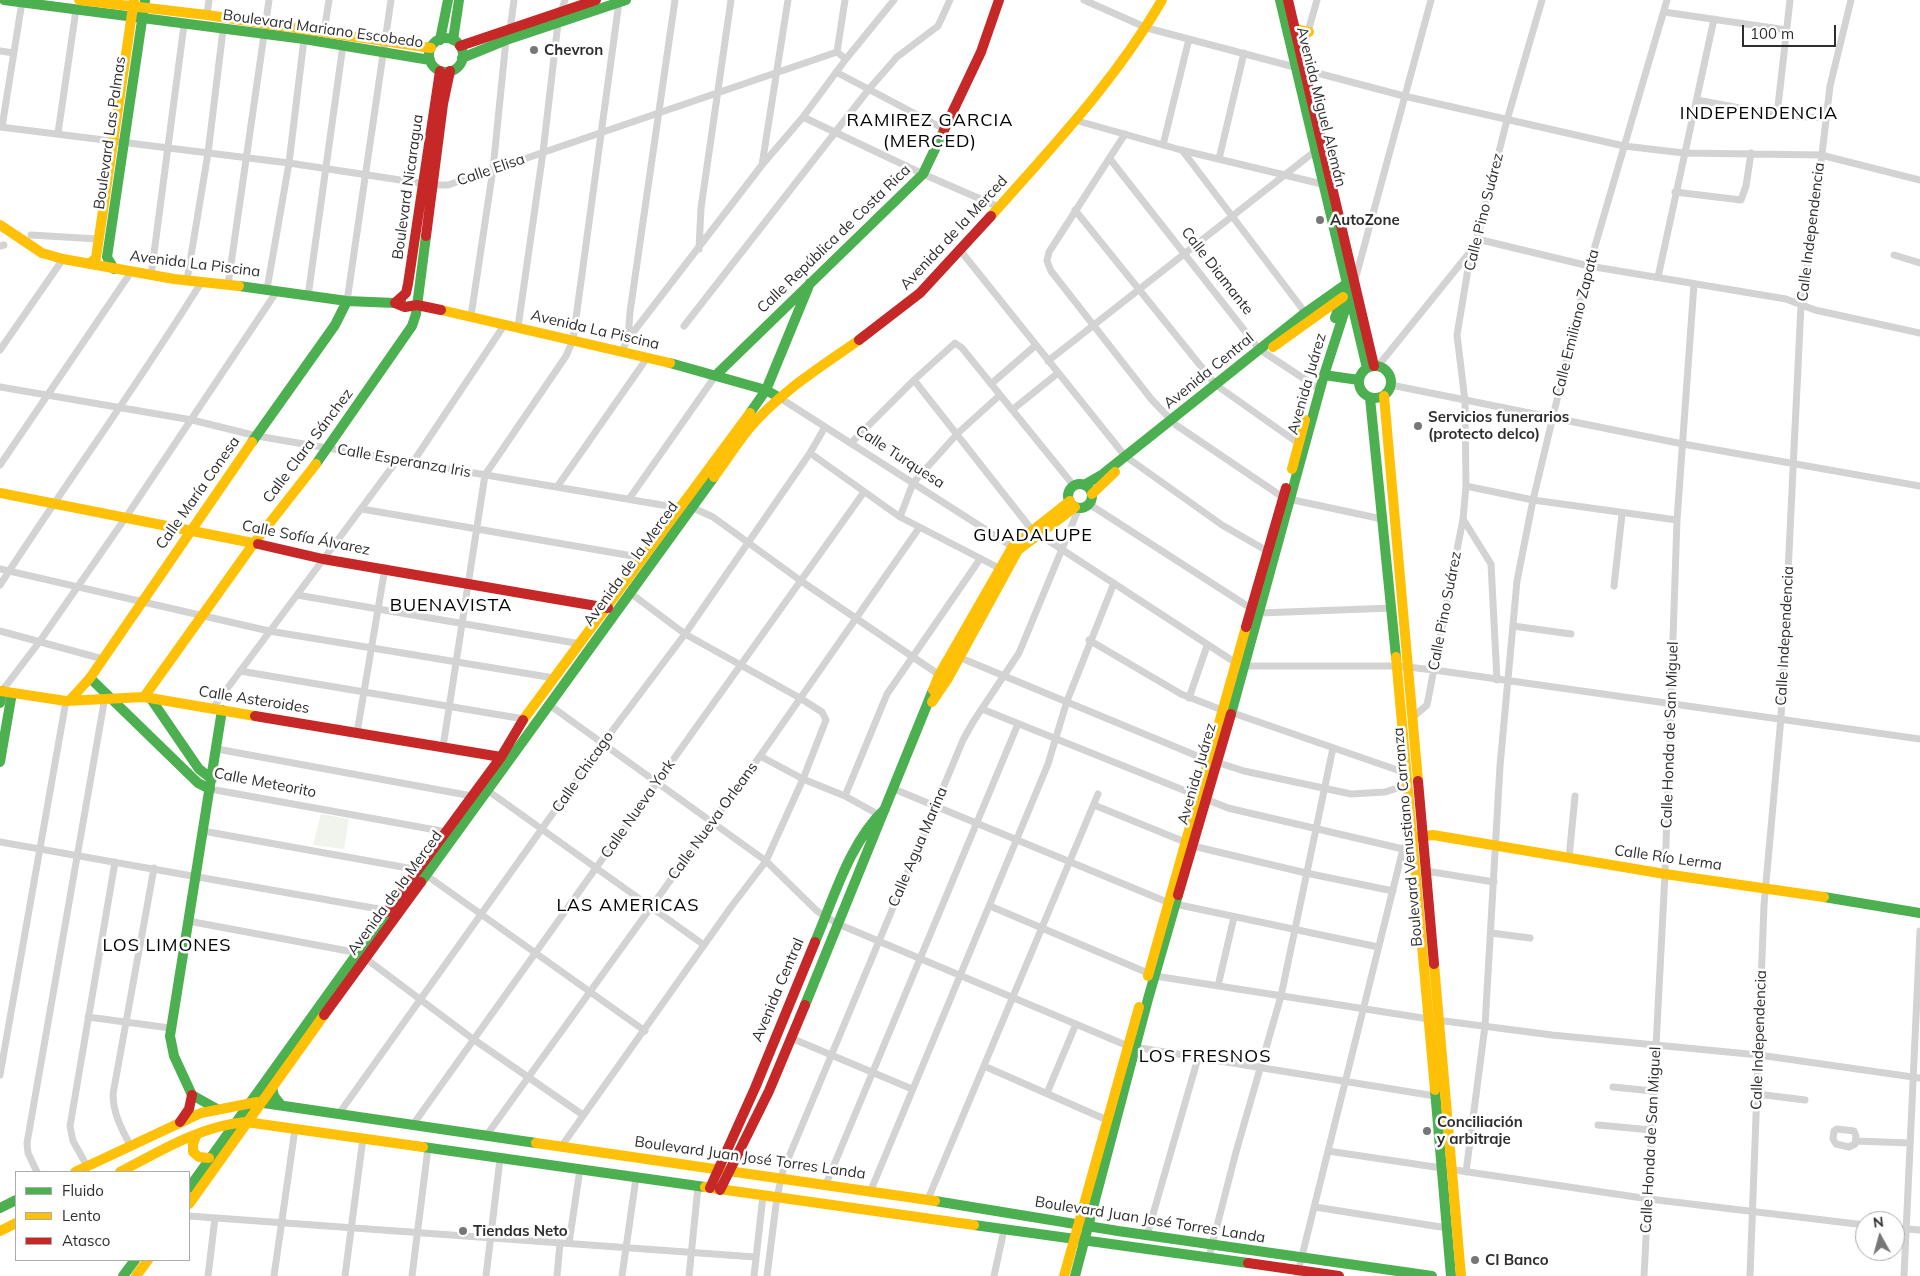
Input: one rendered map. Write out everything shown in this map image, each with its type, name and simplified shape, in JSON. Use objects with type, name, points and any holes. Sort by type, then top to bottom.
[{"type":"street","name":"Boulevard Mariano Escobedo","points":[[4,0],[77,5],[139,4],[324,32],[384,46],[430,60]]},
{"type":"street","points":[[207,15],[209,0]]},
{"type":"street","points":[[228,285],[269,0]]},
{"type":"street","points":[[324,32],[328,0]]},
{"type":"street","points":[[347,301],[391,0]]},
{"type":"street","points":[[448,0],[440,40],[431,48],[430,60],[445,71],[458,66],[462,58],[596,0]]},
{"type":"street","points":[[459,0],[457,43],[462,58]]},
{"type":"street","points":[[510,30],[514,0]]},
{"type":"street","points":[[518,327],[560,17],[565,0]]},
{"type":"street","points":[[628,339],[630,312],[675,0]]},
{"type":"street","points":[[699,250],[701,208],[731,0]]},
{"type":"street","points":[[762,165],[788,0]]},
{"type":"street","points":[[845,0],[837,52],[846,59]]},
{"type":"street","points":[[622,352],[628,339],[699,250],[762,165],[804,117],[846,59],[894,0]]},
{"type":"street","points":[[684,326],[896,56],[938,26],[950,0]]},
{"type":"street","name":"Calle República de Costa Rica","points":[[716,375],[923,174],[981,52],[999,0]]},
{"type":"street","points":[[1084,0],[1146,28],[1404,96],[1624,146],[1684,153],[1820,155],[1920,180]]},
{"type":"street","name":"Avenida de la Merced","points":[[190,1186],[209,1158],[262,1101],[422,872],[447,832],[501,757],[524,719],[554,678],[644,558],[748,430],[780,398],[906,305],[929,284],[1078,121],[1146,28],[1162,0]]},
{"type":"street","name":"Avenida Miguel Alemán","points":[[1280,0],[1301,69],[1329,186],[1350,290],[1373,367]]},
{"type":"street","name":"Avenida Miguel Alemán","points":[[1288,0],[1302,54],[1301,69]]},
{"type":"street","points":[[1302,54],[1318,0]]},
{"type":"street","points":[[1350,290],[1431,0]]},
{"type":"street","name":"Calle Pino Suárez","points":[[1413,717],[1426,705],[1464,519],[1466,486],[1465,401],[1457,335],[1471,251],[1477,239],[1507,120],[1542,0]]},
{"type":"street","name":"Calle Emiliano Zapata","points":[[1466,1172],[1485,1026],[1507,681],[1516,587],[1533,500],[1589,266],[1667,0]]},
{"type":"street","points":[[1777,115],[1790,0]]},
{"type":"street","name":"Calle Independencia","points":[[1750,1276],[1766,886],[1781,718],[1795,462],[1801,304],[1814,222],[1824,118],[1835,60],[1852,0]]},
{"type":"street","points":[[440,40],[457,43],[622,1],[600,133],[572,340],[566,356],[485,475],[443,747]]},
{"type":"street","points":[[1,127],[22,2]]},
{"type":"street","name":"Boulevard Las Palmas","points":[[107,260],[124,142],[139,4]]},
{"type":"street","name":"Boulevard Mariano Escobedo","points":[[77,5],[137,19],[343,45],[431,48]]},
{"type":"street","points":[[58,133],[77,5]]},
{"type":"street","points":[[1664,12],[1787,30]]},
{"type":"street","name":"Boulevard Las Palmas","points":[[92,261],[98,239],[113,141],[137,19]]},
{"type":"street","points":[[1658,277],[1714,19]]},
{"type":"street","points":[[151,276],[184,25]]},
{"type":"street","points":[[1296,29],[1302,32],[1309,32]]},
{"type":"street","points":[[187,280],[208,153],[223,30]]},
{"type":"street","points":[[0,703],[12,680],[192,420],[272,290],[304,39]]},
{"type":"street","points":[[1163,145],[1189,39]]},
{"type":"street","points":[[470,316],[493,170],[506,40]]},
{"type":"street","points":[[308,296],[343,45]]},
{"type":"street","points":[[0,51],[14,53]]},
{"type":"street","name":"Calle Elisa","points":[[1,127],[289,163],[428,184],[452,184],[837,52]]},
{"type":"street","points":[[1219,159],[1244,53]]},
{"type":"street","name":"Boulevard Nicaragua","points":[[395,302],[406,293],[408,284],[443,104],[445,71]]},
{"type":"street","points":[[836,72],[944,129]]},
{"type":"street","points":[[1697,100],[1777,115],[1824,118]]},
{"type":"street","points":[[804,117],[836,134],[923,174],[1000,207]]},
{"type":"street","points":[[1078,121],[1182,150],[1329,186]]},
{"type":"street","points":[[1125,134],[1049,252],[1047,261],[1051,271],[1173,423],[1287,499],[1382,519]]},
{"type":"street","points":[[1048,361],[1092,324],[1320,147]]},
{"type":"street","points":[[1182,150],[1307,316]]},
{"type":"street","points":[[1675,192],[1741,200],[1746,186],[1751,153]]},
{"type":"street","name":"Calle Diamante","points":[[1110,159],[1262,351],[1315,386]]},
{"type":"street","name":"Boulevard Nicaragua","points":[[417,305],[428,184]]},
{"type":"street","points":[[1075,210],[1218,387],[1298,443]]},
{"type":"street","name":"Avenida La Piscina","points":[[0,225],[42,253],[63,259],[92,261],[114,269],[151,276],[347,301],[395,302],[407,298],[417,305],[647,358],[716,375],[766,390]]},
{"type":"street","points":[[31,235],[98,239]]},
{"type":"street","points":[[1477,239],[1589,266],[1786,299],[1815,310],[1920,333]]},
{"type":"street","points":[[960,250],[1127,459],[1222,525],[1268,552]]},
{"type":"street","points":[[1373,367],[1390,375],[1391,386],[1384,396],[1370,398],[1361,391],[1359,380],[1362,372],[1373,367],[1471,251]]},
{"type":"street","points":[[1894,255],[1920,263]]},
{"type":"street","points":[[0,350],[63,259]]},
{"type":"street","points":[[92,261],[107,260],[114,269]]},
{"type":"street","points":[[0,465],[131,272]]},
{"type":"street","points":[[0,585],[53,504],[121,408],[202,282]]},
{"type":"street","name":"Avenida de la Merced","points":[[190,1202],[241,1122],[248,1103],[362,956],[390,911],[488,790],[629,592],[766,390],[810,283]]},
{"type":"street","name":"Calle Honda de San Miguel","points":[[1644,1276],[1665,874],[1677,520],[1694,284]]},
{"type":"street","name":"Avenida Central","points":[[1307,316],[1350,290]]},
{"type":"street","name":"Avenida Central","points":[[1079,485],[1103,474],[1127,459],[1307,316],[1350,290]]},
{"type":"street","name":"Avenida Juárez","points":[[1082,1226],[1171,903],[1287,499],[1350,290]]},
{"type":"street","name":"Avenida Juárez","points":[[1256,611],[1268,552],[1287,499],[1298,443],[1315,386],[1350,290]]},
{"type":"street","name":"Calle María Conesa","points":[[68,700],[90,678],[190,530],[340,317],[347,301]]},
{"type":"street","name":"Calle Clara Sánchez","points":[[147,698],[254,543],[328,448],[408,332],[415,320],[417,305]]},
{"type":"street","points":[[413,462],[505,324]]},
{"type":"street","points":[[851,443],[950,344],[955,343],[959,345],[1012,410],[1091,499],[1256,611],[1392,608]]},
{"type":"street","points":[[991,384],[1036,345]]},
{"type":"street","points":[[557,486],[647,358]]},
{"type":"street","points":[[1012,410],[1058,373]]},
{"type":"street","points":[[628,498],[716,375]]},
{"type":"street","points":[[1324,375],[1359,380]]},
{"type":"street","points":[[914,380],[1035,532],[1207,646],[1240,665],[1403,667],[1434,670],[1671,702],[1920,739]]},
{"type":"street","points":[[1391,386],[1683,444],[1795,462],[1920,486]]},
{"type":"street","name":"Calle Esperanza Iris","points":[[0,387],[192,420],[257,436],[485,475],[687,506],[713,517],[801,581],[943,677]]},
{"type":"street","name":"Calle Turquesa","points":[[766,390],[1015,548]]},
{"type":"street","points":[[900,517],[913,483],[958,433],[1000,395]]},
{"type":"street","name":"Boulevard Venustiano Carranza","points":[[1384,396],[1403,667],[1407,785],[1453,1170],[1461,1276]]},
{"type":"street","name":"Boulevard Venustiano Carranza","points":[[1370,398],[1392,608],[1413,717],[1426,871],[1434,1020],[1435,1096],[1452,1276]]},
{"type":"street","name":"Calle Chicago","points":[[338,1114],[603,743],[685,634],[810,453],[825,427]]},
{"type":"street","points":[[810,453],[900,517],[999,568]]},
{"type":"street","points":[[217,1109],[192,1094],[174,1056],[170,1028],[217,749],[217,710],[240,671],[398,459]]},
{"type":"street","name":"Avenida Central","points":[[955,656],[999,568],[1015,548],[1075,505],[1091,499],[1127,459]]},
{"type":"street","points":[[1075,505],[1069,493],[1079,485]]},
{"type":"street","points":[[1466,486],[1533,500],[1622,514],[1677,520]]},
{"type":"street","name":"Calle Nueva York","points":[[412,1126],[864,492]]},
{"type":"street","name":"Calle Sofía Álvarez","points":[[0,493],[254,543],[323,559],[385,568],[608,608]]},
{"type":"street","name":"Calle Agua Marina","points":[[767,1276],[777,1197],[781,1180],[878,940],[968,729],[1005,677],[1022,647],[1062,550],[1075,505]]},
{"type":"street","points":[[362,509],[644,558]]},
{"type":"street","points":[[1614,586],[1622,514]]},
{"type":"street","points":[[1464,519],[1491,564],[1497,680]]},
{"type":"street","name":"Calle Nueva Orleans","points":[[486,1136],[760,756],[919,528]]},
{"type":"street","name":"Avenida Central","points":[[715,1189],[725,1171],[742,1148],[791,1038],[927,708],[1015,548]]},
{"type":"street","points":[[845,796],[880,707],[980,559]]},
{"type":"street","points":[[357,733],[362,692],[385,568]]},
{"type":"street","points":[[0,570],[78,586],[269,631],[554,678]]},
{"type":"street","points":[[870,1190],[1017,841],[1056,739],[1067,701],[1089,640],[1114,583]]},
{"type":"street","points":[[561,1147],[766,861],[803,779],[825,724],[825,715],[800,698],[742,664],[685,634],[629,592]]},
{"type":"street","points":[[297,595],[581,644]]},
{"type":"street","points":[[1512,626],[1571,634]]},
{"type":"street","points":[[0,631],[103,659]]},
{"type":"street","points":[[1089,640],[1189,698],[1406,773]]},
{"type":"street","points":[[1189,698],[1207,646]]},
{"type":"street","points":[[955,656],[1212,761],[1244,771],[1351,794],[1385,792],[1407,785]]},
{"type":"street","points":[[240,671],[524,719]]},
{"type":"street","name":"Calle Meteorito","points":[[90,678],[204,787],[211,784],[447,832]]},
{"type":"street","points":[[0,762],[5,692]]},
{"type":"street","name":"Calle Asteroides","points":[[5,692],[68,700],[108,697],[147,698],[501,757]]},
{"type":"street","points":[[37,1171],[28,1153],[27,1143],[108,697]]},
{"type":"street","name":"Calle Meteorito","points":[[147,698],[211,784]]},
{"type":"street","points":[[0,1075],[39,848],[68,700]]},
{"type":"street","points":[[548,704],[766,861],[825,918],[838,924],[1132,1047],[1435,1096]]},
{"type":"street","points":[[982,709],[1202,799],[1244,813],[1403,849]]},
{"type":"street","points":[[826,1184],[1018,724]]},
{"type":"street","points":[[1209,1257],[1281,996],[1333,748]]},
{"type":"street","points":[[217,749],[351,772],[472,796]]},
{"type":"street","points":[[760,756],[803,779],[882,814]]},
{"type":"street","points":[[488,790],[544,828],[704,945]]},
{"type":"street","points":[[894,790],[1171,903],[1378,947]]},
{"type":"street","points":[[928,1199],[1071,863],[1098,794]]},
{"type":"street","points":[[1569,858],[1575,796]]},
{"type":"street","points":[[1094,805],[1189,844],[1306,874],[1393,891]]},
{"type":"street","name":"Avenida Central","points":[[725,1171],[731,1144],[845,872],[882,814]]},
{"type":"street","points":[[203,831],[422,872],[645,1031]]},
{"type":"street","name":"Calle Río Lerma","points":[[1412,838],[1433,835],[1665,874],[1766,886],[1920,913]]},
{"type":"street","points":[[1298,1273],[1403,849],[1412,838]]},
{"type":"street","points":[[0,842],[390,911]]},
{"type":"street","points":[[87,1166],[73,1141],[70,1126],[115,862]]},
{"type":"street","points":[[130,1145],[118,1121],[113,1105],[125,1023],[154,868]]},
{"type":"street","points":[[1426,871],[1494,882]]},
{"type":"street","points":[[845,872],[858,877]]},
{"type":"street","points":[[990,906],[1152,975],[1434,1020],[1552,1036],[1759,1055],[1917,1077]]},
{"type":"street","points":[[1218,986],[1234,917]]},
{"type":"street","points":[[188,921],[362,956],[473,1039],[583,1115]]},
{"type":"street","points":[[1904,1276],[1910,1144],[1917,1077],[1920,931]]},
{"type":"street","points":[[1491,933],[1530,938]]},
{"type":"street","points":[[88,1017],[170,1028]]},
{"type":"street","points":[[1047,1093],[1076,1024]]},
{"type":"street","points":[[791,1038],[912,1089]]},
{"type":"street","name":"Avenida Juárez","points":[[1075,1276],[1079,1240],[1106,1120],[1132,1047]]},
{"type":"street","points":[[1147,1235],[1198,1058]]},
{"type":"street","points":[[984,1066],[1106,1120]]},
{"type":"street","points":[[272,1087],[274,1096],[281,1105]]},
{"type":"street","points":[[1613,1087],[1653,1092]]},
{"type":"street","points":[[180,1122],[189,1109],[192,1094]]},
{"type":"street","points":[[1757,1094],[1805,1100]]},
{"type":"street","name":"Boulevard Juan José Torres Landa","points":[[78,1171],[180,1122],[217,1109],[262,1101],[412,1126],[781,1180],[870,1190],[1082,1226],[1302,1259],[1432,1276]]},
{"type":"street","name":"Boulevard Juan José Torres Landa","points":[[122,1171],[197,1134],[241,1122],[1004,1230],[1209,1257],[1298,1273],[1339,1276]]},
{"type":"street","points":[[389,1142],[395,1134],[394,1123]]},
{"type":"street","points":[[1598,1125],[1651,1130]]},
{"type":"street","points":[[409,1145],[407,1138],[412,1126]]},
{"type":"street","points":[[274,1276],[296,1129]]},
{"type":"street","points":[[197,1134],[192,1146],[193,1154],[197,1157],[209,1158]]},
{"type":"street","points":[[345,1276],[363,1138]]},
{"type":"street","points":[[1856,1141],[1910,1144]]},
{"type":"street","points":[[731,1144],[742,1148]]},
{"type":"street","points":[[412,1276],[428,1148]]},
{"type":"street","points":[[1328,1151],[1649,1199],[1855,1224]]},
{"type":"street","points":[[486,1276],[500,1159]]},
{"type":"street","points":[[569,1243],[580,1170]]},
{"type":"street","points":[[622,1276],[636,1178]]},
{"type":"street","points":[[781,1180],[838,1192],[849,1192],[856,1188]]},
{"type":"street","points":[[689,1276],[698,1187]]},
{"type":"street","points":[[754,1276],[763,1196]]},
{"type":"street","points":[[0,1206],[15,1200]]},
{"type":"street","points":[[1314,1206],[1446,1228]]},
{"type":"street","points":[[190,1216],[755,1257]]},
{"type":"street","points":[[208,1276],[215,1218]]},
{"type":"street","points":[[0,1231],[15,1224]]},
{"type":"street","points":[[1906,1228],[1920,1230]]},
{"type":"street","points":[[994,1276],[1004,1230]]},
{"type":"street","name":"Avenida Juárez","points":[[1064,1276],[1079,1240]]},
{"type":"street","points":[[557,1276],[560,1242]]},
{"type":"street","points":[[123,1276],[134,1261]]},
{"type":"street","points":[[136,1276],[147,1261]]},
{"type":"shaded area","points":[[321,814],[349,819],[344,849],[313,845]]},
{"type":"traffic: fast","points":[[4,0],[304,39],[430,60]]},
{"type":"traffic: fast","points":[[114,269],[107,257],[145,0]]},
{"type":"traffic: fast","points":[[440,40],[448,0]]},
{"type":"traffic: fast","points":[[453,40],[459,0]]},
{"type":"traffic: fast","points":[[462,58],[506,40],[626,0]]},
{"type":"traffic: fast","points":[[1280,0],[1367,368]]},
{"type":"traffic: fast","points":[[446,38],[458,43],[463,55],[458,67],[446,72],[434,67],[429,55],[434,43],[446,38]]},
{"type":"traffic: fast","points":[[716,375],[923,174],[944,130]]},
{"type":"traffic: fast","points":[[316,464],[412,326],[416,314],[426,236]]},
{"type":"traffic: fast","points":[[1231,714],[1324,375],[1354,282]]},
{"type":"traffic: fast","points":[[750,413],[766,390],[810,283]]},
{"type":"traffic: fast","points":[[1084,485],[1103,474],[1305,313],[1346,284]]},
{"type":"traffic: fast","points":[[1335,318],[1347,284]]},
{"type":"traffic: fast","points":[[239,286],[347,301],[395,303],[401,300]]},
{"type":"traffic: fast","points":[[252,442],[335,325],[347,301]]},
{"type":"traffic: fast","points":[[670,363],[766,390],[780,398]]},
{"type":"traffic: fast","points":[[1375,366],[1387,370],[1391,382],[1387,394],[1375,398],[1363,394],[1359,382],[1363,370],[1375,366]]},
{"type":"traffic: fast","points":[[1324,375],[1359,380]]},
{"type":"traffic: fast","points":[[1370,398],[1396,657]]},
{"type":"traffic: fast","points":[[421,882],[714,477]]},
{"type":"traffic: fast","points":[[1080,484],[1088,488],[1092,496],[1088,504],[1080,508],[1072,504],[1068,496],[1072,488],[1080,484]]},
{"type":"traffic: fast","points":[[90,678],[198,783],[210,789]]},
{"type":"traffic: fast","points":[[805,1005],[933,690]]},
{"type":"traffic: fast","points":[[0,703],[2,691]]},
{"type":"traffic: fast","points":[[0,762],[12,693]]},
{"type":"traffic: fast","points":[[151,699],[199,769],[212,779]]},
{"type":"traffic: fast","points":[[217,1109],[192,1095],[174,1056],[170,1036],[222,710]]},
{"type":"traffic: fast","points":[[815,942],[852,854],[872,823],[885,809]]},
{"type":"traffic: fast","points":[[1075,1276],[1148,999],[1178,895]]},
{"type":"traffic: fast","points":[[1824,897],[1920,913]]},
{"type":"traffic: fast","points":[[190,1187],[387,912]]},
{"type":"traffic: fast","points":[[272,1087],[274,1096],[281,1105]]},
{"type":"traffic: fast","points":[[1435,1090],[1451,1276]]},
{"type":"traffic: fast","points":[[257,1102],[536,1143]]},
{"type":"traffic: fast","points":[[423,1147],[705,1187]]},
{"type":"traffic: fast","points":[[0,1208],[15,1200]]},
{"type":"traffic: fast","points":[[935,1201],[1118,1231],[1432,1276]]},
{"type":"traffic: fast","points":[[974,1225],[1248,1263]]},
{"type":"traffic: fast","points":[[123,1276],[134,1261]]},
{"type":"traffic: slow","points":[[79,0],[207,15],[431,48]]},
{"type":"traffic: slow","points":[[89,264],[96,258],[134,0]]},
{"type":"traffic: slow","points":[[991,216],[1104,85],[1144,30],[1162,0]]},
{"type":"traffic: slow","points":[[1295,29],[1309,32]]},
{"type":"traffic: slow","points":[[0,225],[42,253],[63,259],[174,279],[239,286]]},
{"type":"traffic: slow","points":[[1273,347],[1343,297]]},
{"type":"traffic: slow","points":[[441,310],[670,363]]},
{"type":"traffic: slow","points":[[714,477],[748,430],[773,404],[800,381],[859,340]]},
{"type":"traffic: slow","points":[[1384,396],[1418,781]]},
{"type":"traffic: slow","points":[[523,720],[750,413]]},
{"type":"traffic: slow","points":[[1292,469],[1305,420]]},
{"type":"traffic: slow","points":[[70,700],[90,678],[252,442]]},
{"type":"traffic: slow","points":[[144,697],[254,543],[316,464]]},
{"type":"traffic: slow","points":[[1092,494],[1115,472]]},
{"type":"traffic: slow","points":[[0,493],[258,544]]},
{"type":"traffic: slow","points":[[933,690],[939,675],[1013,546],[1070,501]]},
{"type":"traffic: slow","points":[[932,702],[947,680],[1018,550],[1075,507]]},
{"type":"traffic: slow","points":[[1148,976],[1246,627]]},
{"type":"traffic: slow","points":[[1396,657],[1435,1090]]},
{"type":"traffic: slow","points":[[0,691],[66,701],[144,697],[255,716]]},
{"type":"traffic: slow","points":[[1417,837],[1433,835],[1665,874],[1824,897]]},
{"type":"traffic: slow","points":[[1434,964],[1461,1276]]},
{"type":"traffic: slow","points":[[1064,1276],[1139,1007]]},
{"type":"traffic: slow","points":[[190,1203],[324,1015]]},
{"type":"traffic: slow","points":[[77,1171],[201,1113],[257,1102]]},
{"type":"traffic: slow","points":[[122,1171],[196,1134],[229,1124],[246,1122],[423,1147]]},
{"type":"traffic: slow","points":[[197,1134],[193,1144],[193,1152],[199,1157],[209,1158]]},
{"type":"traffic: slow","points":[[536,1143],[935,1201]]},
{"type":"traffic: slow","points":[[705,1187],[974,1225]]},
{"type":"traffic: slow","points":[[0,1231],[15,1224]]},
{"type":"traffic: slow","points":[[136,1276],[147,1261]]},
{"type":"traffic: jam","points":[[460,46],[596,0]]},
{"type":"traffic: jam","points":[[944,130],[981,52],[999,0]]},
{"type":"traffic: jam","points":[[1288,0],[1374,366]]},
{"type":"traffic: jam","points":[[440,71],[408,284],[406,293],[395,303],[405,307],[417,305],[441,310]]},
{"type":"traffic: jam","points":[[426,236],[443,104],[450,71]]},
{"type":"traffic: jam","points":[[859,340],[920,293],[991,216]]},
{"type":"traffic: jam","points":[[1246,627],[1286,488]]},
{"type":"traffic: jam","points":[[258,544],[323,559],[608,608]]},
{"type":"traffic: jam","points":[[1178,895],[1231,714]]},
{"type":"traffic: jam","points":[[255,716],[501,757]]},
{"type":"traffic: jam","points":[[387,912],[501,757],[523,720]]},
{"type":"traffic: jam","points":[[1418,781],[1434,964]]},
{"type":"traffic: jam","points":[[324,1015],[421,882]]},
{"type":"traffic: jam","points":[[710,1188],[755,1088],[815,942]]},
{"type":"traffic: jam","points":[[720,1190],[769,1091],[805,1005]]},
{"type":"traffic: jam","points":[[180,1122],[189,1109],[192,1095]]},
{"type":"traffic: jam","points":[[1248,1263],[1339,1276]]},
{"type":"place","name":"Chevron","points":[[534,50]]},
{"type":"place","name":"AutoZone","points":[[1320,220]]},
{"type":"place","name":"Servicios funerarios (protecto delco)","points":[[1418,426]]},
{"type":"place","name":"Conciliación y arbitraje","points":[[1427,1131]]},
{"type":"place","name":"Tiendas Neto","points":[[463,1231]]},
{"type":"place","name":"CI Banco","points":[[1475,1260]]},
{"type":"district","name":"INDEPENDENCIA","points":[[1759,114]]},
{"type":"district","name":"RAMIREZ GARCIA (MERCED)","points":[[930,131]]},
{"type":"district","name":"GUADALUPE","points":[[1033,536]]},
{"type":"district","name":"BUENAVISTA","points":[[451,606]]},
{"type":"district","name":"LAS AMERICAS","points":[[628,906]]},
{"type":"district","name":"LOS LIMONES","points":[[167,946]]},
{"type":"district","name":"LOS FRESNOS","points":[[1205,1057]]}]
